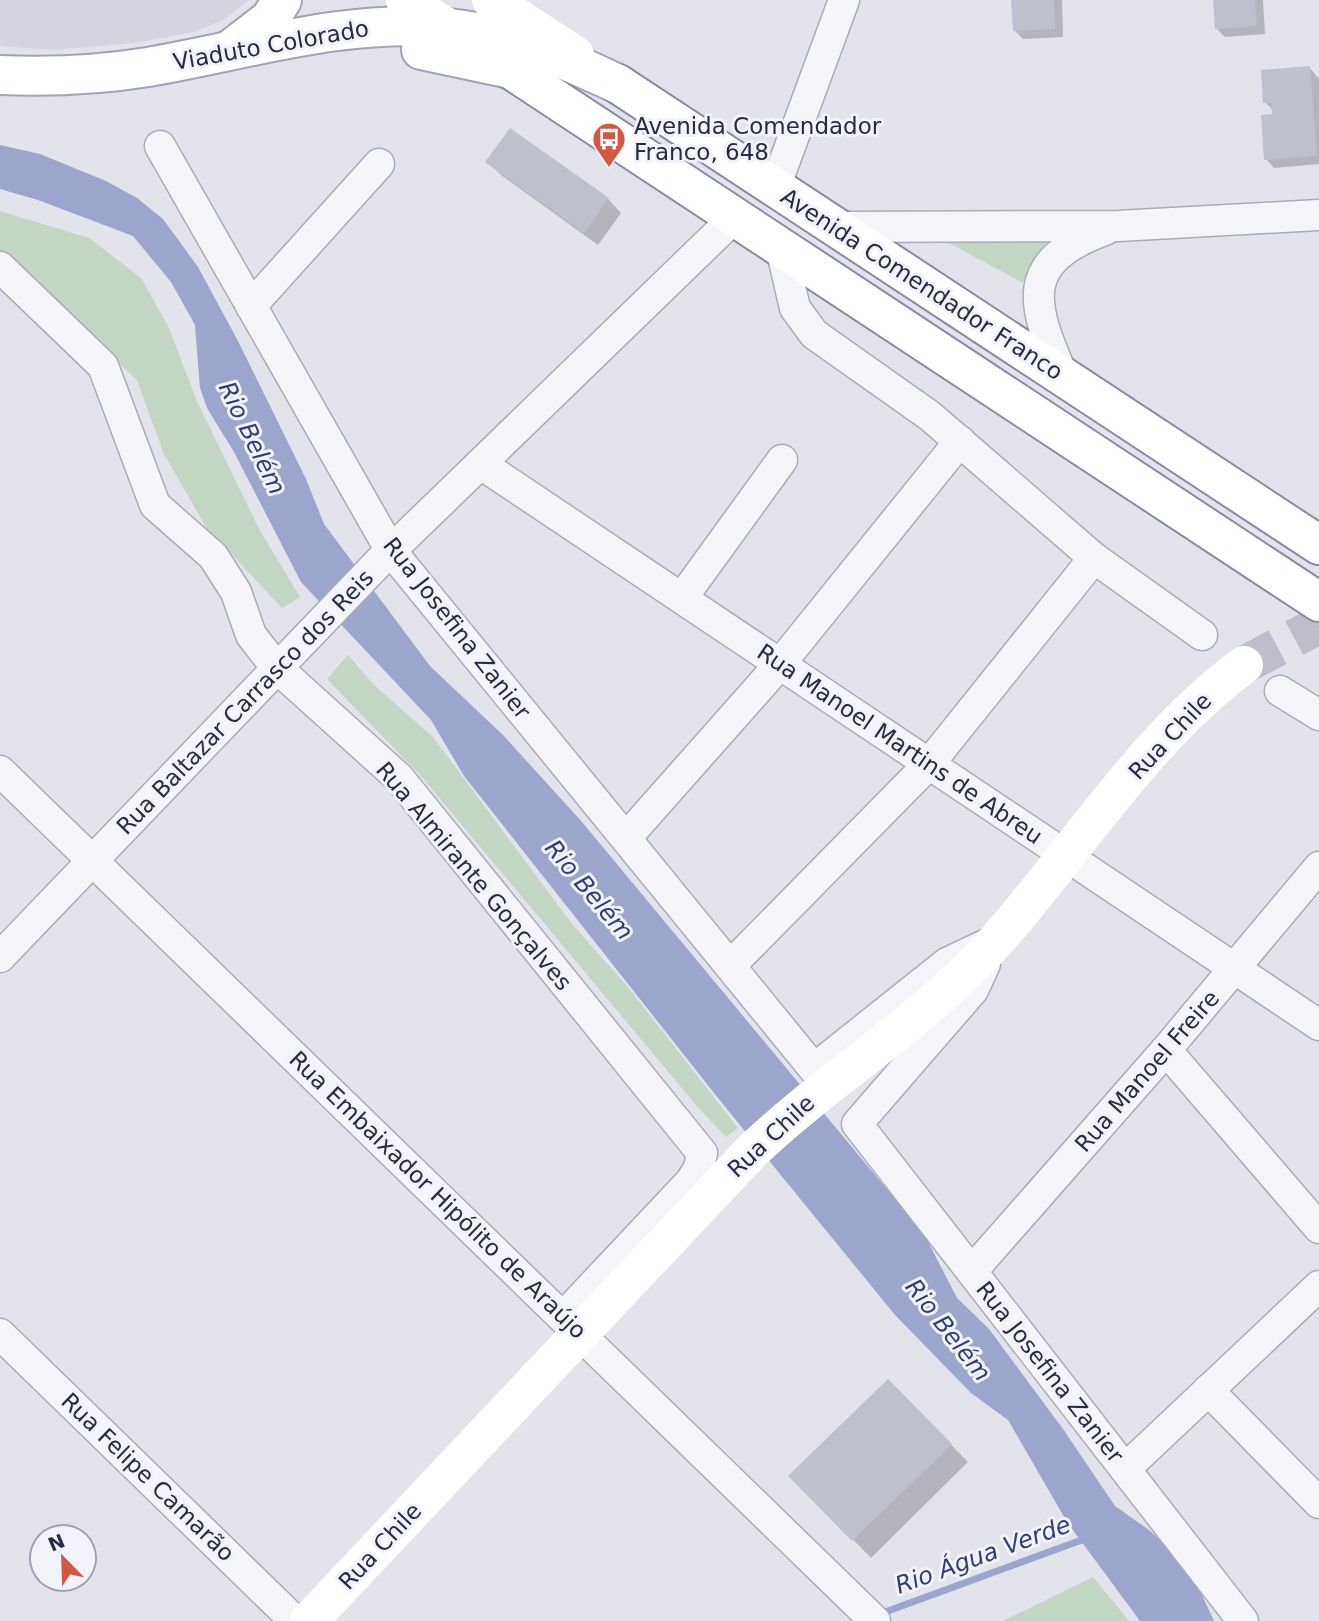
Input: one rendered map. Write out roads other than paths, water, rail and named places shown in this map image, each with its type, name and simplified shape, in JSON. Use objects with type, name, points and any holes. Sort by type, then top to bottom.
[{"type":"main road","points":[[229,51],[270,19],[282,0]]},
{"type":"main road","name":"Avenida Comendador Franco","points":[[405,0],[1319,602]]},
{"type":"main road","name":"Avenida Comendador Franco","points":[[491,0],[1319,545]]},
{"type":"main road","name":"Viaduto Colorado","points":[[0,75],[97,73],[360,28],[447,28],[512,40],[548,51],[618,84]]},
{"type":"main road","name":"Viaduto Colorado","points":[[0,99],[96,99],[310,59],[389,49],[455,55],[510,69]]},
{"type":"main road","name":"Rua Chile","points":[[309,1621],[571,1324],[681,1225],[783,1121],[931,1004],[996,940],[1173,726],[1244,665]]},
{"type":"street","points":[[775,187],[844,0]]},
{"type":"street","name":"Rua Josefina Zanier","points":[[160,146],[251,306],[386,556],[626,838],[814,1069],[947,963],[996,940]]},
{"type":"street","points":[[251,306],[379,164]]},
{"type":"street","points":[[836,228],[1118,226],[1319,215]]},
{"type":"street","name":"Rua Baltazar Carrasco dos Reis","points":[[0,957],[386,556],[734,217]]},
{"type":"street","points":[[1063,376],[1038,310],[1040,283],[1046,270],[1065,250],[1089,236],[1118,226]]},
{"type":"street","name":"Avenida Comendador Franco","points":[[781,248],[795,308],[814,334],[912,402],[1094,558],[1202,635]]},
{"type":"street","name":"Rua Almirante Gonçalves","points":[[0,267],[103,366],[155,505],[213,556],[236,592],[251,635],[286,657],[399,778],[702,1153],[699,1168],[691,1181],[571,1324]]},
{"type":"street","points":[[626,838],[780,664],[960,441]]},
{"type":"street","points":[[682,598],[782,460]]},
{"type":"street","name":"Rua Manoel Martins de Abreu","points":[[481,464],[1319,1025]]},
{"type":"street","points":[[730,966],[929,764],[1094,558]]},
{"type":"street","points":[[1280,691],[1319,715]]},
{"type":"street","name":"Rua Embaixador Hipólito de Araújo","points":[[0,771],[94,859],[875,1621]]},
{"type":"street","name":"Rua Manoel Freire","points":[[971,1271],[1166,1050],[1319,867]]},
{"type":"street","name":"Rua Josefina Zanier","points":[[996,940],[973,990],[857,1124],[1243,1621]]},
{"type":"street","points":[[1166,1050],[1319,1228]]},
{"type":"street","points":[[1125,1469],[1319,1286]]},
{"type":"street","name":"Rua Felipe Camarão","points":[[0,1334],[295,1621]]},
{"type":"street","points":[[1208,1390],[1319,1503]]},
{"type":"water","name":"Rio Belém","points":[[0,145],[40,154],[106,181],[137,198],[163,219],[198,267],[238,341],[306,479],[324,524],[430,666],[503,735],[582,822],[924,1234],[957,1298],[989,1329],[1063,1429],[1115,1506],[1149,1530],[1188,1565],[1214,1621],[1140,1621],[1067,1522],[1008,1420],[971,1393],[895,1315],[718,1098],[464,776],[431,720],[301,582],[234,452],[207,408],[200,388],[195,325],[171,282],[133,236],[38,200],[0,189]]},
{"type":"waterway","name":"Rio Água Verde","points":[[877,1615],[1090,1537]]},
{"type":"tunnel","points":[[1244,665],[1319,625]]},
{"type":"place","name":"Avenida Comendador Franco, 648","points":[[609,169]]}]
